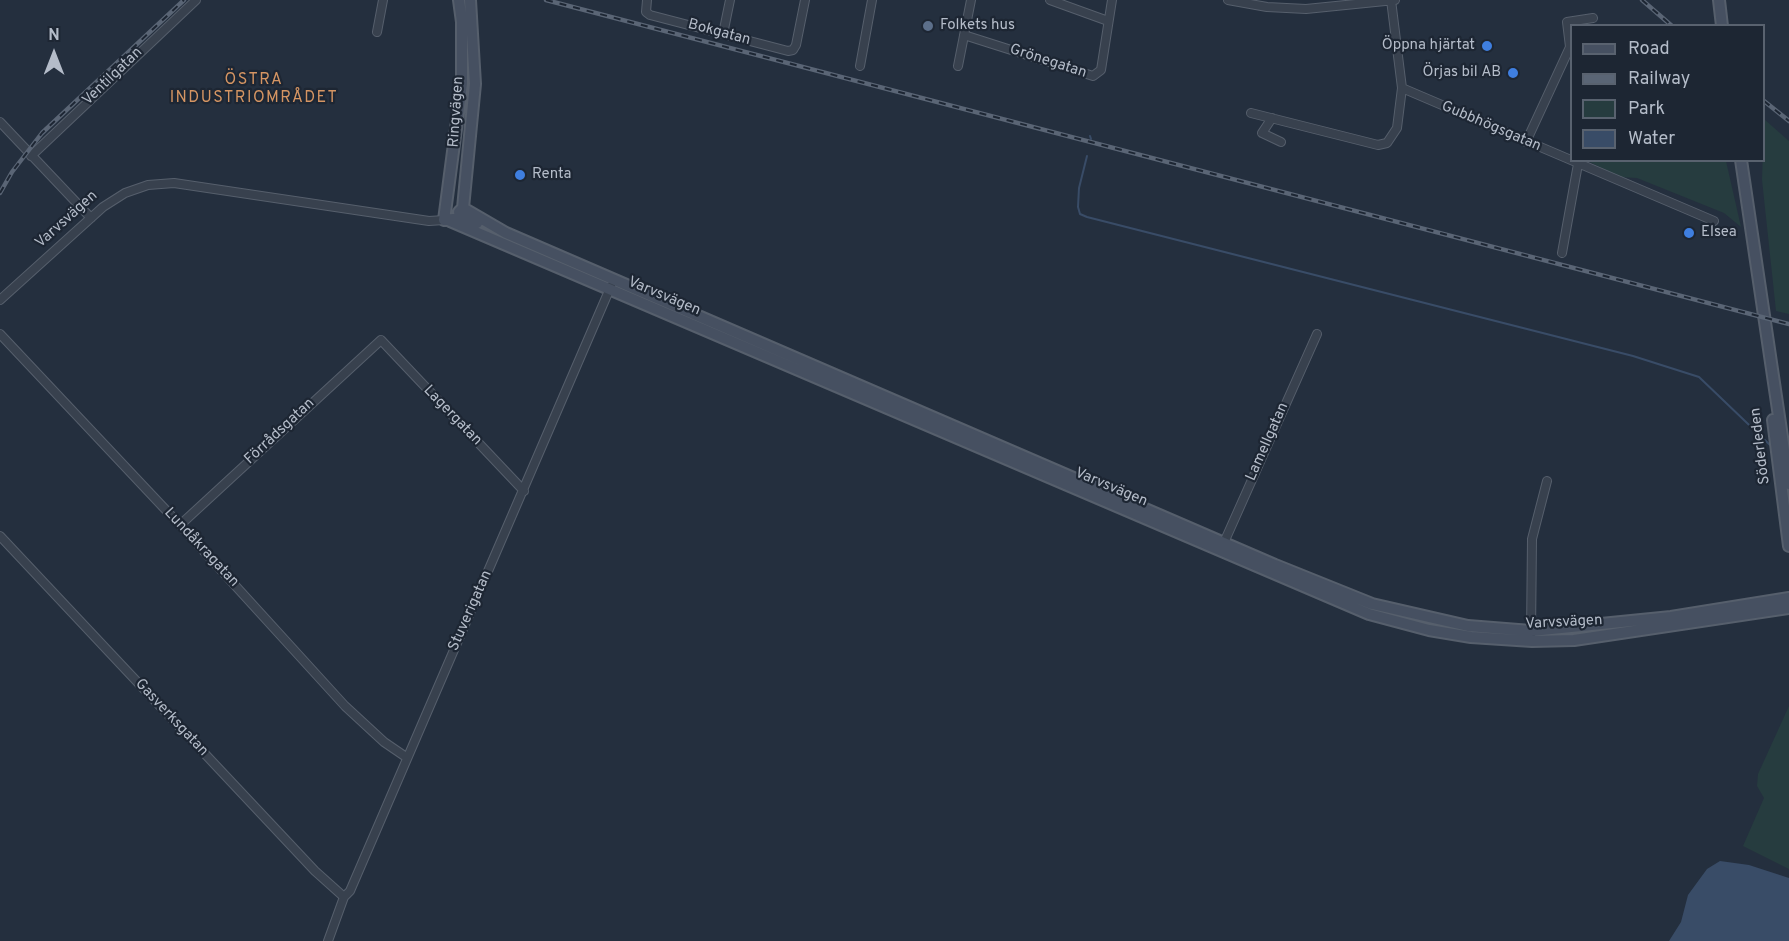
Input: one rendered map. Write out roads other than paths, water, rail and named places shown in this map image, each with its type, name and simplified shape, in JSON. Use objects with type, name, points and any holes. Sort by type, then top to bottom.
[{"type":"main road","name":"Ringvägen","points":[[447,221],[462,83],[462,22],[459,0]]},
{"type":"main road","name":"Ringvägen","points":[[463,208],[475,84],[470,0]]},
{"type":"main road","points":[[1719,0],[1722,24]]},
{"type":"main road","name":"Söderleden","points":[[1741,162],[1789,484]]},
{"type":"main road","points":[[447,221],[463,208]]},
{"type":"main road","name":"Varvsvägen","points":[[463,208],[611,284]]},
{"type":"main road","name":"Varvsvägen","points":[[447,221],[463,218],[506,232]]},
{"type":"main road","name":"Varvsvägen","points":[[447,221],[611,284],[1222,546],[1369,614],[1439,632],[1574,640],[1789,608]]},
{"type":"main road","name":"Söderleden","points":[[1767,342],[1767,372],[1789,546]]},
{"type":"main road","name":"Varvsvägen","points":[[1531,636],[1789,598]]},
{"type":"street","name":"Ventilgatan","points":[[31,156],[196,0]]},
{"type":"street","points":[[376,32],[383,0]]},
{"type":"street","name":"Bokgatan","points":[[646,0],[646,12],[723,34],[794,50],[805,0]]},
{"type":"street","points":[[723,34],[730,0]]},
{"type":"street","points":[[860,66],[872,0]]},
{"type":"street","points":[[958,66],[971,0]]},
{"type":"street","points":[[1050,0],[1108,21],[1112,0]]},
{"type":"street","points":[[1228,0],[1267,7],[1306,9],[1392,0],[1402,87],[1399,120],[1387,143],[1368,144],[1272,118],[1261,112],[1251,113]]},
{"type":"street","points":[[1526,142],[1569,56],[1567,22],[1593,18]]},
{"type":"street","name":"Grönegatan","points":[[964,35],[1092,76],[1101,70],[1108,21]]},
{"type":"street","name":"Gubbhögsgatan","points":[[1402,87],[1570,161]]},
{"type":"street","points":[[1272,118],[1262,133],[1281,142]]},
{"type":"street","points":[[0,122],[91,218]]},
{"type":"street","name":"Gubbhögsgatan","points":[[1573,162],[1714,221]]},
{"type":"street","points":[[1562,253],[1578,164]]},
{"type":"street","name":"Varvsvägen","points":[[0,300],[91,218],[125,193],[148,185],[174,183],[418,219],[447,221]]},
{"type":"street","name":"Stuverigatan","points":[[328,941],[344,897],[350,891],[406,757],[524,491],[611,284]]},
{"type":"street","name":"Lundåkragatan","points":[[0,334],[180,525],[345,706],[384,742],[406,757]]},
{"type":"street","name":"Lamellgatan","points":[[1222,546],[1317,334]]},
{"type":"street","name":"Lagergatan","points":[[381,340],[524,491]]},
{"type":"street","name":"Förrådsgatan","points":[[180,525],[381,340]]},
{"type":"street","points":[[1531,636],[1532,540],[1547,482]]},
{"type":"street","name":"Gasverksgatan","points":[[0,536],[315,872],[344,897]]},
{"type":"water","points":[[1720,861],[1749,865],[1789,878],[1789,941],[1669,941],[1681,922],[1688,895],[1707,869]]},
{"type":"waterway","points":[[1087,156],[1079,188],[1078,207],[1080,214],[1087,217],[1633,356],[1699,377],[1770,445]]},
{"type":"railway","points":[[0,193],[12,172],[42,133],[184,0]]},
{"type":"railway","points":[[546,0],[1789,324]]},
{"type":"railway","points":[[1642,0],[1670,24]]},
{"type":"railway","points":[[1765,102],[1789,121]]},
{"type":"place","name":"Folkets hus","points":[[928,26]]},
{"type":"place","name":"Öppna hjärtat","points":[[1487,46]]},
{"type":"place","name":"Örjas bil AB","points":[[1513,73]]},
{"type":"place","name":"Renta","points":[[520,175]]},
{"type":"place","name":"Elsea","points":[[1689,233]]},
{"type":"district","name":"ÖSTRA INDUSTRIOMRÅDET","points":[[254,90]]}]
